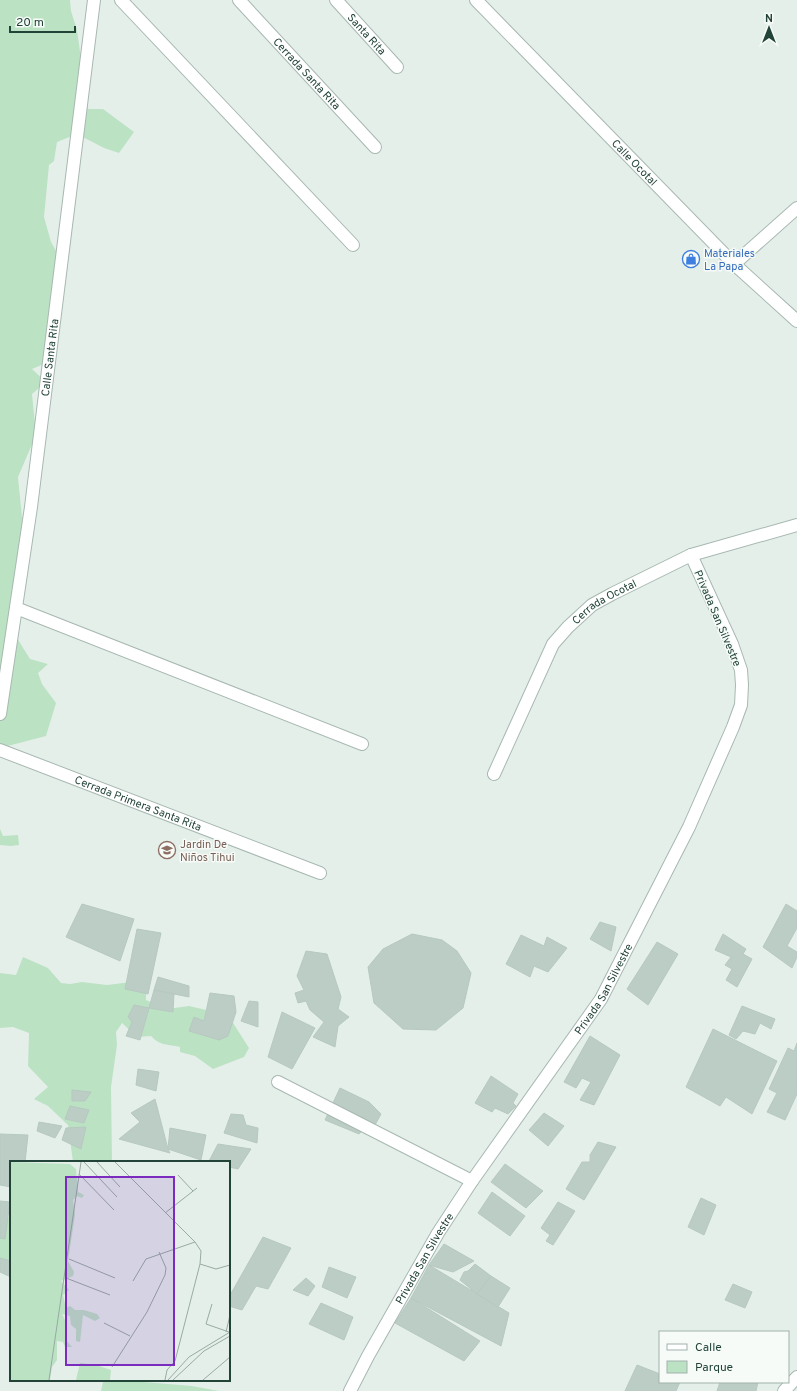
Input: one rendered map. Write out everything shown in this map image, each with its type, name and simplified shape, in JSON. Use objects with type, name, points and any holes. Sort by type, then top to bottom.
[{"type":"street","name":"Calle Santa Rita","points":[[0,714],[31,507],[94,0]]},
{"type":"street","points":[[121,0],[353,245]]},
{"type":"street","name":"Cerrada Santa Rita","points":[[239,0],[375,147]]},
{"type":"street","name":"Santa Rita","points":[[336,0],[397,67]]},
{"type":"street","name":"Calle Ocotal","points":[[476,0],[734,264],[797,321]]},
{"type":"street","points":[[734,264],[797,208]]},
{"type":"street","name":"Cerrada Ocotal","points":[[494,774],[553,644],[568,627],[592,605],[691,556],[797,525]]},
{"type":"street","name":"Privada San Silvestre","points":[[350,1391],[368,1356],[438,1233],[472,1181],[601,999],[689,828],[733,727],[741,705],[742,685],[740,670],[732,644],[691,556]]},
{"type":"street","points":[[16,608],[362,744]]},
{"type":"street","name":"Cerrada Primera Santa Rita","points":[[0,750],[320,873]]},
{"type":"street","points":[[278,1082],[472,1181]]},
{"type":"street","points":[[784,1391],[797,1376]]},
{"type":"green space","points":[[0,0],[70,0],[71,11],[77,30],[88,109],[103,109],[134,132],[119,153],[104,148],[77,134],[57,142],[54,161],[49,165],[44,217],[51,242],[65,267],[66,277],[56,305],[44,364],[32,369],[46,382],[32,394],[36,435],[18,477],[24,538],[17,638],[30,659],[48,664],[38,673],[42,684],[56,703],[46,736],[0,748]]},
{"type":"green space","points":[[0,829],[3,836],[18,835],[19,845],[0,845]]},
{"type":"green space","points":[[23,957],[48,968],[61,983],[70,984],[82,982],[107,985],[131,982],[146,993],[146,1000],[167,1009],[189,1006],[228,1015],[249,1048],[244,1057],[213,1069],[195,1056],[180,1052],[180,1047],[158,1042],[151,1036],[137,1037],[122,1023],[116,1032],[117,1045],[111,1087],[112,1161],[73,1161],[68,1125],[48,1106],[34,1099],[48,1087],[28,1066],[29,1033],[13,1027],[0,1028],[0,973],[16,975]]},
{"type":"green space","points":[[0,1210],[10,1219],[10,1263],[0,1263]]},
{"type":"green space","points":[[132,1381],[192,1386],[219,1391],[101,1391],[103,1382]]},
{"type":"building","points":[[82,904],[134,919],[120,961],[66,937]]},
{"type":"building","points":[[786,904],[797,911],[797,928],[787,946],[797,952],[797,957],[792,968],[763,947]]},
{"type":"building","points":[[600,922],[616,927],[611,951],[590,939]]},
{"type":"building","points":[[137,929],[161,933],[148,994],[125,989]]},
{"type":"building","points":[[412,934],[442,940],[457,951],[471,973],[463,1008],[436,1030],[403,1029],[374,1003],[368,967],[383,949]]},
{"type":"building","points":[[723,934],[746,949],[743,954],[752,959],[737,987],[726,980],[732,969],[725,965],[731,957],[715,950]]},
{"type":"building","points":[[521,935],[544,946],[547,937],[567,948],[548,972],[534,966],[530,977],[506,964]]},
{"type":"building","points":[[657,942],[678,954],[648,1005],[627,989]]},
{"type":"building","points":[[306,951],[327,954],[341,997],[338,1009],[349,1017],[338,1026],[335,1047],[313,1037],[324,1022],[310,1010],[306,1001],[298,1003],[295,993],[304,990],[297,976]]},
{"type":"building","points":[[158,977],[189,986],[189,997],[154,990]]},
{"type":"building","points":[[154,990],[174,994],[173,1012],[149,1008]]},
{"type":"building","points":[[210,993],[234,996],[236,1012],[228,1036],[219,1040],[189,1031],[194,1017],[204,1021]]},
{"type":"building","points":[[249,1001],[258,1002],[258,1027],[241,1021]]},
{"type":"building","points":[[134,1005],[149,1008],[140,1040],[126,1036],[132,1022],[128,1017]]},
{"type":"building","points":[[742,1006],[775,1019],[771,1029],[760,1023],[755,1034],[743,1031],[736,1039],[729,1035]]},
{"type":"building","points":[[282,1012],[315,1028],[292,1069],[268,1057]]},
{"type":"building","points":[[713,1029],[777,1061],[752,1114],[726,1097],[720,1106],[686,1087]]},
{"type":"building","points":[[590,1036],[620,1055],[594,1105],[580,1100],[591,1082],[582,1078],[576,1088],[564,1082]]},
{"type":"building","points":[[797,1043],[797,1094],[785,1120],[767,1112],[777,1093],[769,1089],[788,1048],[794,1051]]},
{"type":"building","points":[[138,1069],[159,1072],[156,1091],[136,1085]]},
{"type":"building","points":[[491,1076],[518,1094],[513,1103],[516,1106],[508,1114],[495,1108],[492,1112],[475,1103]]},
{"type":"building","points":[[340,1088],[369,1102],[381,1114],[375,1125],[371,1122],[359,1134],[325,1120]]},
{"type":"building","points":[[72,1090],[91,1092],[85,1101],[72,1101]]},
{"type":"building","points":[[155,1099],[170,1153],[119,1139],[140,1122],[131,1113]]},
{"type":"building","points":[[70,1106],[89,1110],[84,1123],[65,1119]]},
{"type":"building","points":[[544,1113],[564,1126],[548,1146],[529,1130]]},
{"type":"building","points":[[231,1114],[243,1115],[246,1125],[258,1128],[257,1143],[224,1133]]},
{"type":"building","points":[[39,1122],[62,1126],[55,1138],[37,1131]]},
{"type":"building","points":[[86,1127],[81,1149],[62,1140],[66,1128]]},
{"type":"building","points":[[170,1128],[206,1135],[201,1160],[168,1149]]},
{"type":"building","points":[[0,1134],[28,1135],[25,1161],[10,1161],[10,1187],[0,1185]]},
{"type":"building","points":[[598,1142],[616,1147],[584,1200],[566,1189],[582,1162],[590,1162],[590,1155]]},
{"type":"building","points":[[218,1144],[251,1149],[238,1169],[230,1167],[230,1161],[209,1161]]},
{"type":"building","points":[[505,1164],[543,1191],[526,1208],[491,1182]]},
{"type":"building","points":[[492,1192],[525,1216],[510,1236],[478,1213]]},
{"type":"building","points":[[701,1198],[716,1205],[704,1235],[688,1227]]},
{"type":"building","points":[[0,1201],[10,1202],[5,1239],[0,1238]]},
{"type":"building","points":[[558,1202],[575,1211],[553,1245],[546,1241],[550,1235],[541,1228]]},
{"type":"building","points":[[263,1237],[291,1248],[268,1289],[256,1286],[242,1310],[230,1306],[230,1295]]},
{"type":"building","points":[[444,1244],[474,1261],[453,1272],[429,1265]]},
{"type":"building","points":[[0,1258],[10,1261],[10,1277],[0,1272]]},
{"type":"building","points":[[475,1264],[491,1276],[477,1294],[460,1280],[464,1272],[468,1271]]},
{"type":"building","points":[[429,1265],[509,1313],[501,1346],[411,1298]]},
{"type":"building","points":[[329,1267],[356,1277],[347,1298],[322,1287]]},
{"type":"building","points":[[491,1276],[510,1288],[498,1307],[477,1294]]},
{"type":"building","points":[[306,1278],[315,1286],[308,1296],[293,1290]]},
{"type":"building","points":[[733,1284],[752,1292],[745,1308],[725,1300]]},
{"type":"building","points":[[411,1298],[480,1341],[464,1361],[395,1323]]},
{"type":"building","points":[[321,1303],[353,1317],[344,1340],[309,1324]]},
{"type":"building","points":[[637,1365],[659,1374],[659,1383],[680,1383],[676,1391],[625,1391]]},
{"type":"building","points":[[720,1383],[758,1383],[756,1391],[717,1391]]},
{"type":"place","name":"Materiales La Papa","points":[[691,259]]},
{"type":"place","name":"Jardin De Niños Tihui","points":[[167,850]]}]
